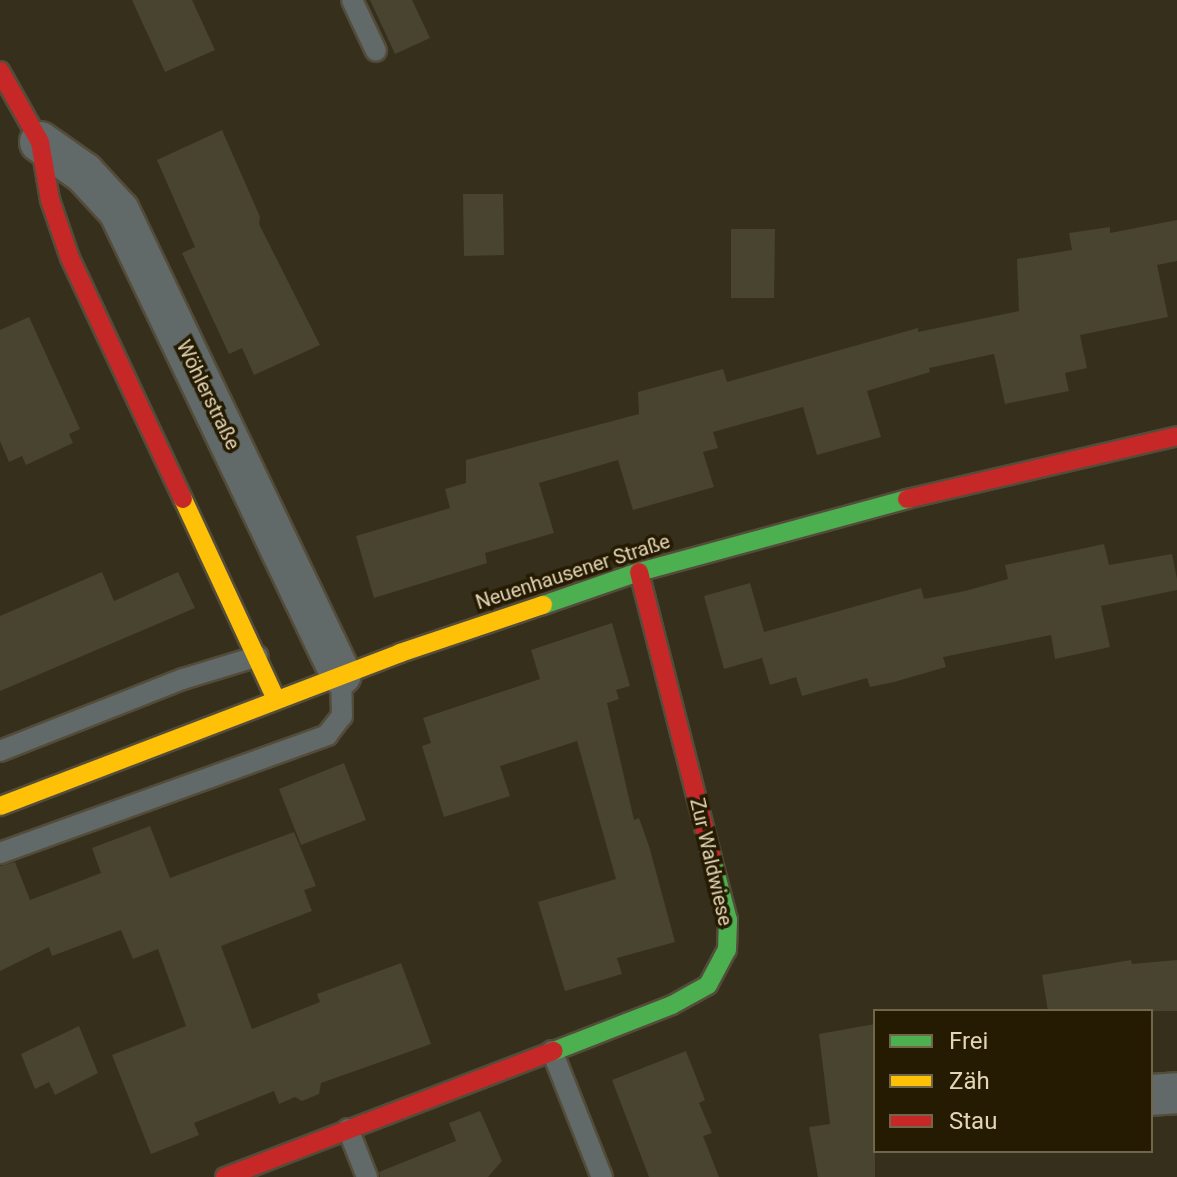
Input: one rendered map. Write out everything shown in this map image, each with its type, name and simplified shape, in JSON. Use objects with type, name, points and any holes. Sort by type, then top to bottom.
[{"type":"street","name":"Wöhlerstraße","points":[[0,71],[40,142],[64,244],[276,699]]},
{"type":"street","name":"Wöhlerstraße","points":[[40,142],[84,173],[119,211],[341,675]]},
{"type":"street","name":"Neuenhausener Straße","points":[[0,806],[341,675],[639,572],[851,512],[1177,436]]},
{"type":"street","name":"Zur Waldwiese","points":[[225,1177],[685,999],[708,985],[727,950],[728,920],[639,572]]},
{"type":"street","points":[[1153,1095],[1177,1093]]},
{"type":"lane","points":[[352,0],[376,51]]},
{"type":"lane","points":[[0,751],[172,683],[258,656]]},
{"type":"lane","points":[[0,853],[327,735],[342,716],[341,675]]},
{"type":"lane","points":[[552,1051],[602,1177]]},
{"type":"lane","points":[[348,1129],[367,1177]]},
{"type":"building","points":[[132,0],[192,0],[215,50],[165,72]]},
{"type":"building","points":[[370,0],[412,0],[430,38],[395,54]]},
{"type":"building","points":[[222,130],[260,217],[259,224],[320,345],[254,375],[242,348],[229,354],[182,253],[195,247],[157,160]]},
{"type":"building","points":[[463,194],[503,194],[504,255],[464,256]]},
{"type":"building","points":[[1177,220],[1177,261],[1157,265],[1168,317],[1080,335],[1087,368],[1065,373],[1069,391],[1005,404],[994,354],[929,368],[930,372],[867,391],[881,437],[817,455],[803,407],[713,432],[718,448],[703,452],[714,487],[633,510],[618,460],[539,483],[554,533],[485,553],[487,563],[374,598],[356,536],[450,508],[445,489],[466,483],[466,460],[639,414],[638,392],[723,369],[727,382],[918,328],[918,332],[1019,311],[1017,259],[1072,250],[1069,233],[1110,227],[1110,233]]},
{"type":"building","points":[[731,229],[775,229],[774,298],[731,298]]},
{"type":"building","points":[[29,317],[80,429],[69,434],[73,443],[26,465],[22,456],[9,462],[0,441],[0,330]]},
{"type":"building","points":[[1104,544],[1109,565],[1172,554],[1177,579],[1177,590],[1101,606],[1110,647],[1055,659],[1051,635],[943,657],[946,667],[894,682],[870,687],[867,678],[802,696],[796,677],[770,685],[762,658],[724,669],[704,596],[750,583],[764,632],[921,588],[924,599],[965,591],[1008,579],[1005,565]]},
{"type":"building","points":[[102,572],[114,601],[178,572],[195,608],[0,691],[0,616]]},
{"type":"building","points":[[612,623],[630,686],[616,690],[619,699],[607,703],[634,820],[639,818],[649,846],[675,942],[617,958],[622,974],[565,991],[538,902],[616,879],[577,741],[500,766],[510,796],[444,817],[422,746],[431,743],[423,718],[540,679],[531,650]]},
{"type":"building","points":[[344,763],[366,820],[301,845],[279,789]]},
{"type":"building","points":[[150,826],[170,878],[294,832],[316,886],[304,890],[312,911],[221,946],[252,1029],[320,1002],[317,994],[401,963],[431,1044],[321,1083],[319,1094],[302,1101],[295,1097],[279,1104],[274,1091],[194,1123],[199,1135],[151,1154],[112,1055],[186,1026],[158,949],[133,959],[121,930],[52,956],[49,947],[0,971],[0,866],[15,862],[30,900],[101,873],[92,848]]},
{"type":"building","points":[[1131,960],[1132,964],[1177,960],[1177,1011],[1048,1009],[1042,975]]},
{"type":"building","points":[[873,1024],[875,1177],[818,1177],[809,1127],[830,1124],[819,1034]]},
{"type":"building","points":[[79,1026],[98,1073],[55,1095],[49,1082],[35,1089],[21,1054]]},
{"type":"building","points":[[686,1051],[705,1100],[699,1103],[712,1133],[703,1136],[719,1177],[649,1177],[612,1080]]},
{"type":"building","points":[[480,1111],[502,1161],[488,1177],[380,1177],[379,1172],[456,1141],[449,1123]]},
{"type":"traffic: fast","points":[[543,605],[639,572],[907,499]]},
{"type":"traffic: fast","points":[[554,1051],[672,1005],[708,985],[727,950],[728,920],[712,859]]},
{"type":"traffic: slow","points":[[183,499],[276,699]]},
{"type":"traffic: slow","points":[[0,806],[400,653],[543,605]]},
{"type":"traffic: jam","points":[[0,71],[40,142],[50,200],[70,258],[183,499]]},
{"type":"traffic: jam","points":[[907,499],[1177,436]]},
{"type":"traffic: jam","points":[[639,572],[712,859]]},
{"type":"traffic: jam","points":[[225,1177],[554,1051]]}]
